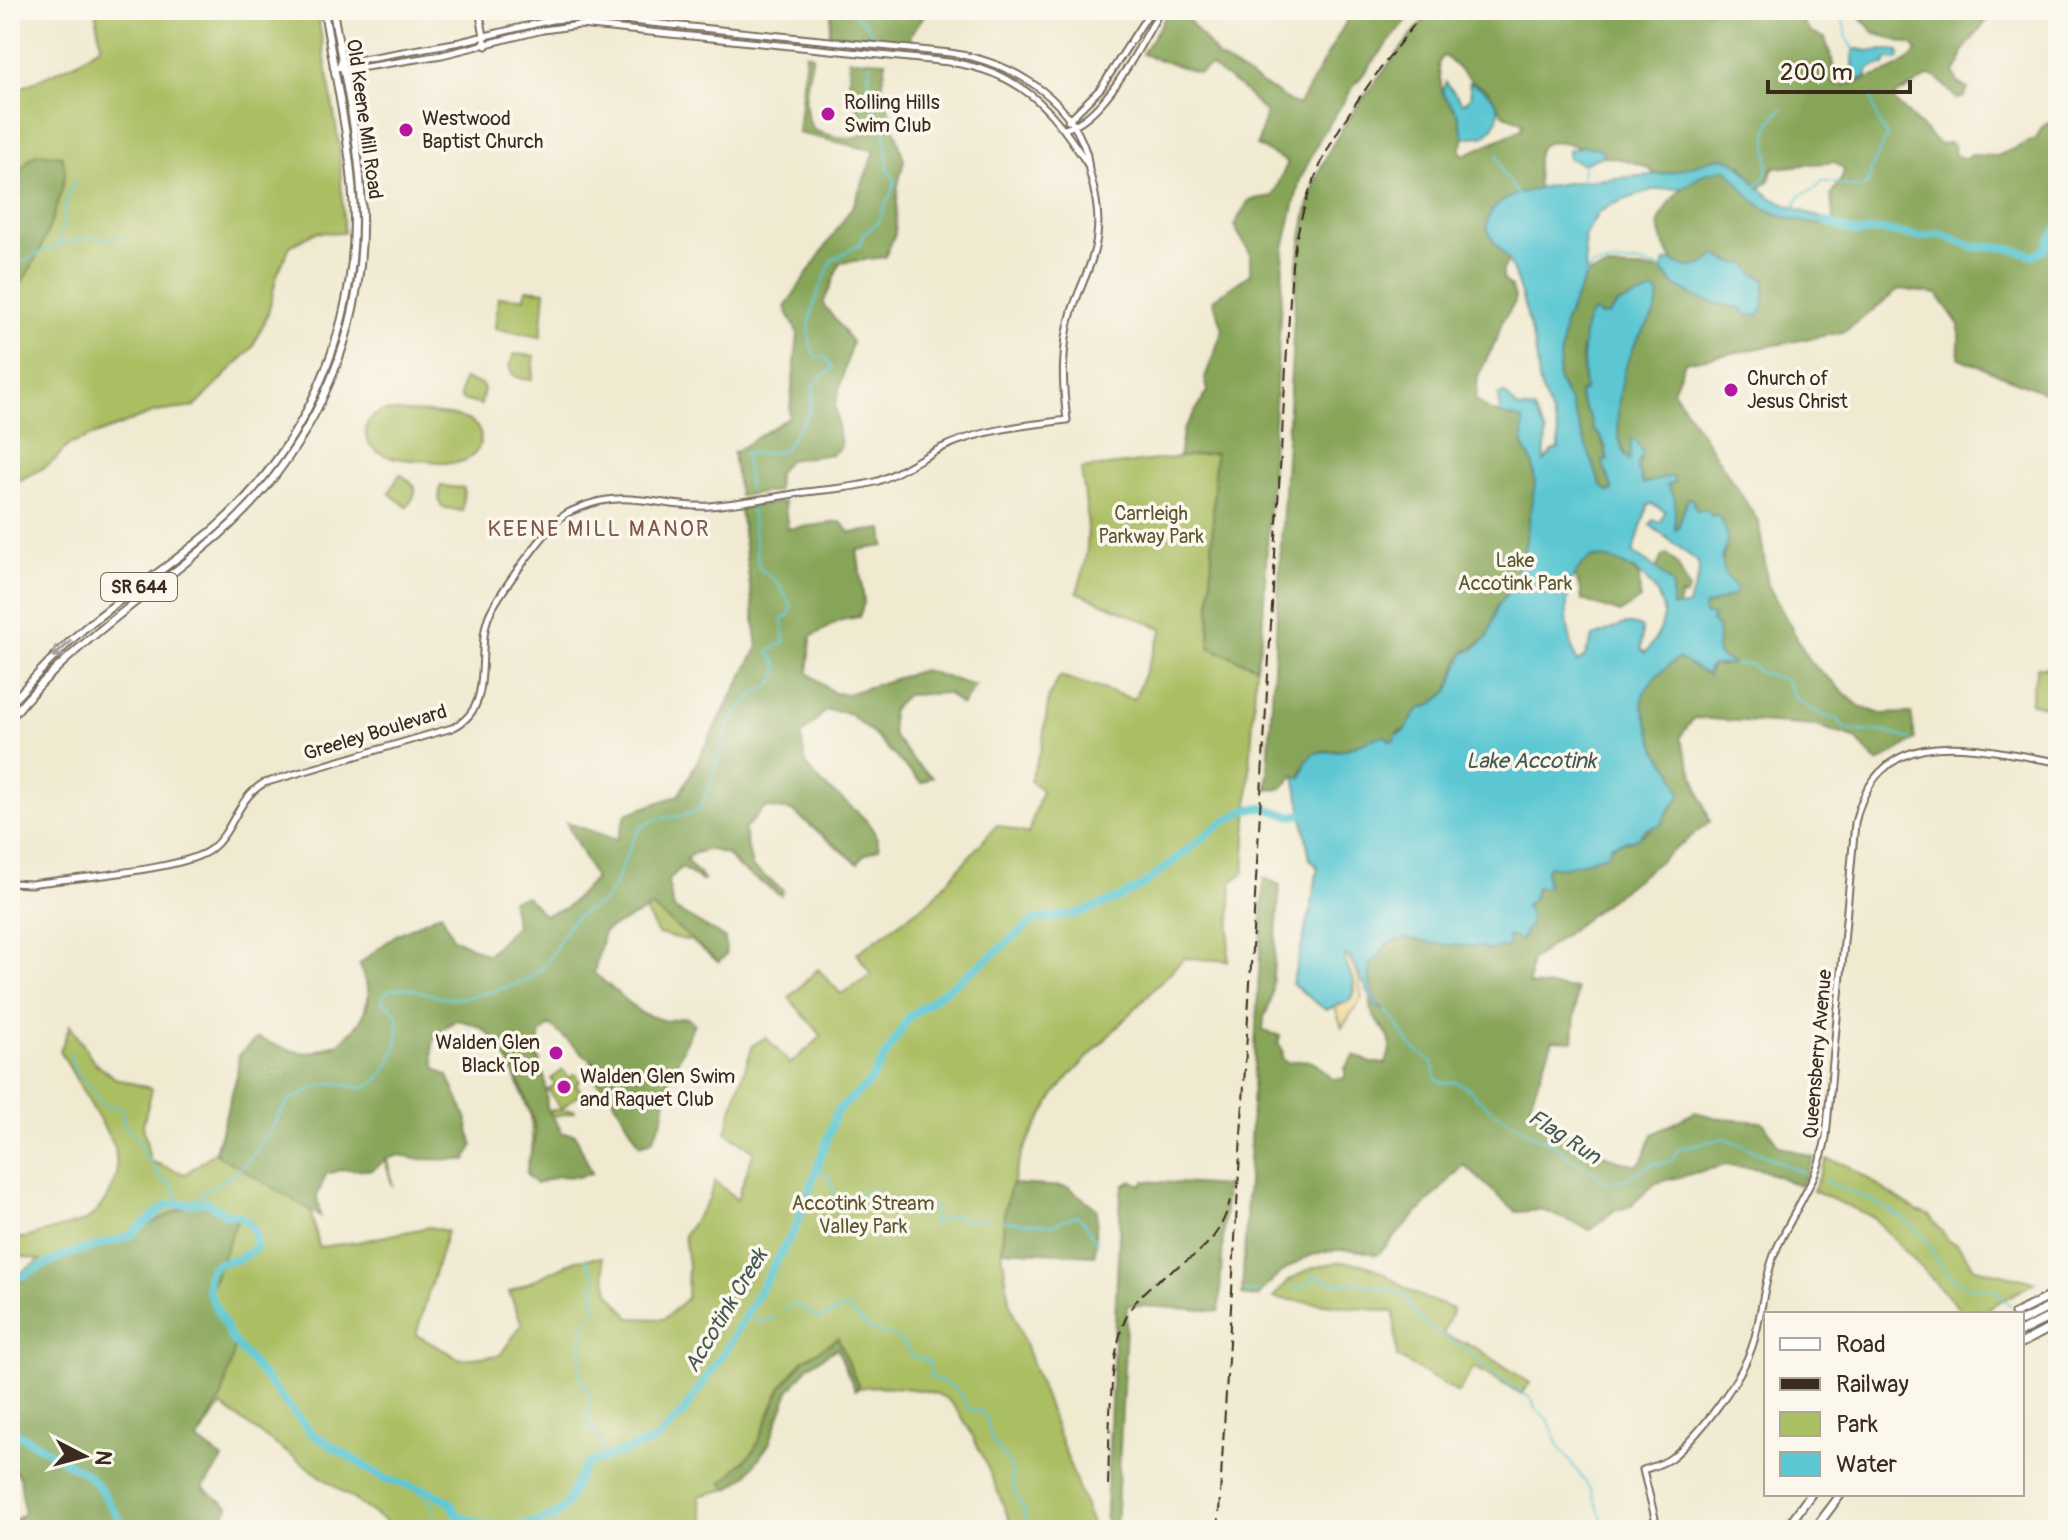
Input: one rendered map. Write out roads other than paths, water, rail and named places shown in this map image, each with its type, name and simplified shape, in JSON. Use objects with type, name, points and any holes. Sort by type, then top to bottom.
[{"type":"highway","points":[[2019,1312],[2058,1292]]},
{"type":"highway","points":[[2024,1320],[2058,1303]]},
{"type":"highway","points":[[2024,1330],[2058,1313]]},
{"type":"highway","points":[[2024,1342],[2058,1324]]},
{"type":"highway","points":[[1785,1530],[1809,1496]]},
{"type":"highway","points":[[1814,1530],[1838,1496]]},
{"type":"main road","name":"Old Keene Mill Road","points":[[10,705],[54,656],[88,626],[203,538],[234,509],[280,457],[310,404],[333,351],[341,323],[353,245],[351,177],[324,10]]},
{"type":"main road","name":"Old Keene Mill Road","points":[[10,719],[41,682],[87,638],[206,546],[247,508],[288,459],[321,403],[348,331],[361,250],[359,176],[333,10]]},
{"type":"street","points":[[479,10],[486,46]]},
{"type":"street","points":[[1065,129],[1068,120],[1101,88],[1151,10]]},
{"type":"street","points":[[1065,129],[1073,126],[1108,94],[1161,10]]},
{"type":"street","points":[[342,66],[552,20],[591,17],[950,53],[983,59],[1020,75],[1049,97],[1073,126],[1086,152],[1088,166]]},
{"type":"street","points":[[333,67],[486,46],[554,28],[599,26],[949,62],[980,68],[1016,83],[1043,103],[1065,129],[1088,166]]},
{"type":"street","name":"Greeley Boulevard","points":[[10,883],[31,884],[192,860],[216,844],[243,801],[264,783],[436,733],[463,721],[472,710],[482,684],[483,641],[490,613],[548,531],[567,513],[605,499],[642,499],[706,506],[864,484],[892,475],[931,452],[965,438],[1067,420],[1064,347],[1097,233],[1096,198],[1088,166]]},
{"type":"street","name":"Queensberry Avenue","points":[[1658,1530],[1643,1470],[1663,1463],[1676,1453],[1722,1401],[1740,1375],[1752,1347],[1774,1254],[1822,1157],[1855,823],[1868,789],[1892,763],[1925,748],[1955,746],[2058,762]]},
{"type":"water","points":[[1853,50],[1899,51],[1900,55],[1898,60],[1887,59],[1885,65],[1873,67],[1867,77],[1859,80],[1853,69]]},
{"type":"water","points":[[1446,82],[1462,103],[1471,96],[1469,82],[1492,97],[1498,116],[1487,135],[1464,138],[1458,114],[1442,92]]},
{"type":"water","points":[[1584,146],[1599,148],[1602,156],[1583,164],[1568,158],[1568,150]]},
{"type":"water","name":"Lake Accotink","points":[[1720,158],[1735,162],[1771,197],[1834,225],[1802,221],[1768,210],[1751,198],[1726,169],[1704,174],[1683,188],[1652,190],[1613,204],[1598,213],[1584,237],[1586,275],[1564,324],[1558,380],[1570,402],[1601,486],[1609,492],[1613,490],[1603,463],[1603,460],[1608,461],[1605,448],[1600,436],[1593,430],[1579,393],[1585,390],[1585,327],[1593,312],[1608,315],[1618,304],[1653,291],[1658,293],[1655,313],[1630,354],[1621,385],[1619,436],[1630,461],[1631,439],[1643,452],[1637,466],[1643,484],[1673,476],[1674,482],[1667,485],[1675,498],[1675,530],[1688,498],[1692,499],[1697,511],[1706,509],[1712,516],[1716,514],[1727,536],[1723,566],[1737,590],[1734,595],[1705,606],[1703,610],[1714,617],[1711,621],[1718,629],[1718,654],[1734,664],[1712,665],[1708,675],[1678,658],[1656,676],[1643,694],[1642,705],[1657,751],[1673,772],[1681,794],[1662,824],[1644,830],[1638,838],[1611,845],[1607,855],[1571,866],[1549,866],[1546,870],[1547,888],[1536,887],[1534,896],[1525,908],[1529,910],[1531,921],[1520,941],[1508,936],[1508,947],[1490,951],[1483,947],[1435,944],[1407,938],[1386,944],[1379,958],[1370,963],[1369,970],[1374,995],[1385,1011],[1376,1007],[1350,957],[1345,955],[1353,993],[1349,1001],[1326,1010],[1292,984],[1318,868],[1310,859],[1295,775],[1301,778],[1306,762],[1314,753],[1344,750],[1380,736],[1395,740],[1395,736],[1405,730],[1419,709],[1431,705],[1449,691],[1464,653],[1473,650],[1488,637],[1497,607],[1511,588],[1524,552],[1535,483],[1533,464],[1523,445],[1523,420],[1500,414],[1498,396],[1505,394],[1518,408],[1534,410],[1546,433],[1544,462],[1553,451],[1559,449],[1555,424],[1540,385],[1532,336],[1519,289],[1509,261],[1488,230],[1487,224],[1494,208],[1511,197],[1536,189],[1565,183],[1667,173]],"holes":[[[1648,505],[1665,511],[1661,522],[1653,520],[1650,525],[1698,562],[1698,579],[1687,606],[1672,607],[1672,584],[1656,568],[1633,553]],[[1592,557],[1624,565],[1644,578],[1658,596],[1663,612],[1662,625],[1645,653],[1641,649],[1642,628],[1630,624],[1593,637],[1584,658],[1577,662],[1567,619],[1569,590],[1573,577]]]},
{"type":"water","points":[[1716,255],[1730,262],[1746,264],[1754,274],[1765,279],[1763,309],[1759,315],[1749,316],[1741,309],[1700,299],[1675,286],[1662,270],[1665,262],[1671,260],[1694,267]]},
{"type":"waterway","points":[[849,10],[867,25],[873,36]]},
{"type":"waterway","points":[[1832,10],[1843,21],[1853,50]]},
{"type":"waterway","points":[[749,490],[745,453],[784,450],[808,414],[813,385],[833,368],[825,357],[816,357],[809,333],[813,308],[832,260],[861,244],[863,235],[878,222],[896,182],[888,170],[884,121],[867,100],[870,64]]},
{"type":"waterway","points":[[1795,207],[1799,197],[1822,181],[1860,188],[1868,184],[1872,167],[1887,136],[1877,119],[1871,96]]},
{"type":"waterway","points":[[1757,186],[1767,172],[1770,123],[1782,108]]},
{"type":"waterway","points":[[1497,154],[1503,173],[1518,195]]},
{"type":"waterway","points":[[1582,183],[1583,164]]},
{"type":"waterway","points":[[59,244],[67,199],[75,180]]},
{"type":"waterway","name":"Accotink Creek","points":[[1824,221],[1856,233],[1882,230],[1920,237],[1941,234],[1974,247],[2003,247],[2033,255],[2044,250],[2058,227]]},
{"type":"waterway","points":[[97,237],[109,239],[122,236]]},
{"type":"waterway","points":[[10,289],[18,265],[66,242],[93,237]]},
{"type":"waterway","points":[[12,244],[20,252],[18,264]]},
{"type":"waterway","points":[[1586,275],[1591,267],[1617,263],[1647,265],[1662,270]]},
{"type":"waterway","points":[[195,1202],[204,1192],[245,1164],[291,1099],[331,1083],[368,1086],[382,1075],[392,1058],[398,1029],[396,1015],[383,1003],[383,995],[391,990],[406,988],[446,998],[463,998],[507,987],[534,975],[548,961],[572,921],[603,901],[611,892],[642,827],[656,820],[687,815],[702,806],[732,718],[758,691],[772,684],[777,675],[778,664],[768,652],[784,642],[782,619],[790,614],[791,605],[776,581],[759,568],[751,511]]},
{"type":"waterway","points":[[1734,664],[1752,665],[1759,672],[1785,679],[1795,698],[1823,716],[1837,719],[1846,730],[1885,732],[1911,739]]},
{"type":"waterway","name":"Accotink Creek","points":[[10,1282],[65,1255],[128,1237],[167,1205],[207,1202],[227,1215],[239,1215],[253,1230],[255,1249],[239,1259],[219,1263],[211,1269],[208,1275],[209,1293],[231,1338],[311,1433],[385,1479],[429,1491],[450,1502],[457,1515],[470,1520],[501,1526],[541,1521],[564,1507],[588,1464],[656,1440],[682,1414],[729,1345],[797,1225],[837,1111],[869,1083],[909,1017],[989,958],[1034,920],[1076,914],[1142,886],[1223,822],[1249,809],[1265,808],[1290,816],[1310,813]]},
{"type":"waterway","name":"Flag Run","points":[[1385,1011],[1391,1015],[1411,1046],[1432,1062],[1436,1079],[1442,1083],[1456,1082],[1467,1088],[1490,1109],[1538,1138],[1554,1144],[1609,1183],[1626,1179],[1653,1164],[1670,1162],[1680,1148],[1725,1138],[1804,1173]]},
{"type":"waterway","points":[[70,1054],[77,1073],[101,1103],[105,1107],[121,1109],[125,1126],[136,1134],[146,1158],[161,1179],[171,1183],[177,1195],[175,1204]]},
{"type":"waterway","points":[[817,1167],[829,1176],[835,1196],[849,1197]]},
{"type":"waterway","name":"Flag Run","points":[[1824,1181],[1900,1217],[1923,1237],[1942,1267],[1954,1279],[1977,1289],[1994,1289],[2010,1305]]},
{"type":"waterway","points":[[858,1194],[874,1191],[896,1207],[909,1203],[914,1217],[919,1216],[928,1203],[935,1210],[933,1224],[951,1216],[962,1220],[985,1219]]},
{"type":"waterway","points":[[1003,1221],[1054,1225],[1077,1216],[1097,1243]]},
{"type":"waterway","points":[[585,1258],[595,1275],[594,1311],[583,1329],[580,1370],[581,1378],[590,1392],[587,1426],[598,1434],[604,1459]]},
{"type":"waterway","points":[[1294,1288],[1308,1285],[1314,1276],[1341,1284],[1360,1283],[1404,1294],[1416,1315],[1433,1330],[1463,1347],[1496,1375],[1533,1400],[1534,1407],[1549,1421],[1560,1448],[1591,1490],[1606,1530]]},
{"type":"waterway","points":[[1245,1292],[1259,1291]]},
{"type":"waterway","points":[[784,1311],[793,1304],[806,1309],[818,1319],[847,1308],[866,1326],[901,1341],[913,1357],[926,1360],[931,1366],[930,1377],[953,1388],[969,1410],[980,1411],[987,1418],[991,1439],[1011,1467],[1013,1486],[1026,1516],[1023,1530]]},
{"type":"waterway","points":[[746,1314],[760,1323],[775,1317]]},
{"type":"waterway","name":"Flag Run","points":[[2049,1342],[2058,1345]]},
{"type":"waterway","name":"Accotink Creek","points":[[10,1429],[88,1475],[126,1530]]},
{"type":"waterway","points":[[413,1486],[434,1507],[433,1530]]},
{"type":"waterway","points":[[551,1519],[558,1530]]},
{"type":"railway","points":[[1218,1530],[1292,264],[1310,189],[1324,157],[1359,99],[1425,10]]},
{"type":"railway","points":[[1108,1486],[1113,1370],[1117,1347],[1130,1310],[1142,1294],[1212,1238],[1223,1222],[1230,1200]]},
{"type":"place","name":"Rolling Hills Swim Club","points":[[828,114]]},
{"type":"place","name":"Westwood Baptist Church","points":[[406,130]]},
{"type":"place","name":"Church of Jesus Christ","points":[[1731,390]]},
{"type":"place","name":"Walden Glen Black Top","points":[[556,1053]]},
{"type":"place","name":"Walden Glen Swim and Raquet Club","points":[[564,1087]]},
{"type":"district","name":"KEENE MILL MANOR","points":[[599,528]]},
{"type":"park label","name":"Carrleigh Parkway Park","points":[[1151,524]]},
{"type":"park label","name":"Lake Accotink Park","points":[[1515,572]]},
{"type":"park label","name":"Accotink Stream Valley Park","points":[[863,1214]]}]
